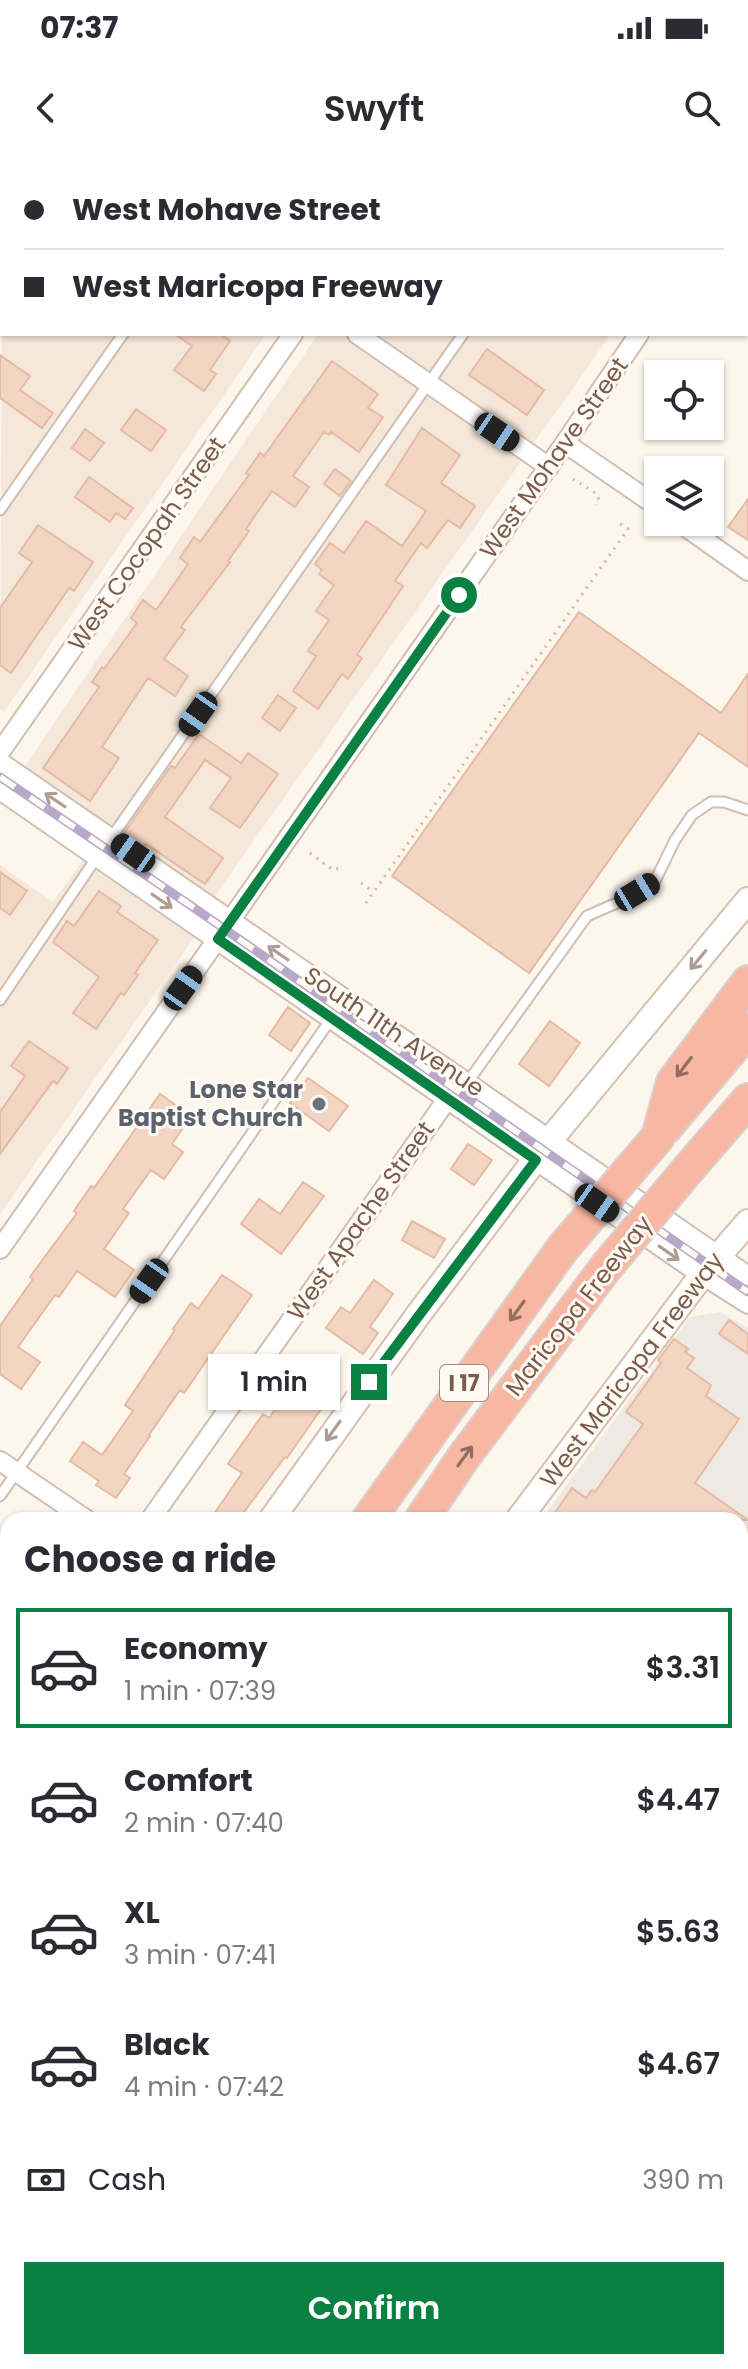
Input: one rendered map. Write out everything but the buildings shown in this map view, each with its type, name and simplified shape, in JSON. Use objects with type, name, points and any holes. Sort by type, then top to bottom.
[{"type":"highway","points":[[658,1137],[673,1082],[748,982]]},
{"type":"highway","name":"Maricopa Freeway","points":[[374,1512],[563,1248],[748,1030]]},
{"type":"highway","name":"Maricopa Freeway","points":[[426,1512],[463,1458],[607,1266],[748,1100]]},
{"type":"highway","points":[[690,1167],[736,1136],[748,1123]]},
{"type":"main road","points":[[277,1512],[418,1315],[550,1140],[748,900]]},
{"type":"main road","name":"West Maricopa Freeway","points":[[524,1512],[702,1275],[748,1222]]},
{"type":"street","name":"West Cocopah Street","points":[[0,752],[292,336]]},
{"type":"street","points":[[360,336],[549,467]]},
{"type":"street","name":"West Mohave Street","points":[[0,1249],[638,336]]},
{"type":"street","points":[[565,443],[644,497]]},
{"type":"street","points":[[699,536],[748,571]]},
{"type":"street","name":"South 11th Avenue","points":[[0,762],[748,1276]]},
{"type":"street","name":"South 11th Avenue","points":[[0,790],[748,1304]]},
{"type":"street","name":"West Apache Street","points":[[156,1512],[448,1099],[465,1081]]},
{"type":"street","points":[[0,1461],[75,1512]]},
{"type":"lane","points":[[0,510],[122,336]]},
{"type":"lane","points":[[111,838],[462,336]]},
{"type":"lane","points":[[465,1081],[587,916],[655,881],[675,840],[692,815],[711,802],[724,802],[748,810]]},
{"type":"lane","points":[[0,1000],[97,857]]},
{"type":"lane","points":[[0,1496],[331,1019]]},
{"type":"path","points":[[573,479],[597,494],[599,500],[596,505]]},
{"type":"path","points":[[366,903],[628,529],[616,521]]},
{"type":"path","points":[[310,853],[333,870],[343,867]]},
{"type":"path","points":[[361,883],[374,892]]},
{"type":"shaded area","points":[[2,336],[265,336],[4,712],[0,709]]},
{"type":"shaded area","points":[[317,336],[610,336],[214,897],[25,766]]},
{"type":"shaded area","points":[[85,857],[196,935],[0,1214],[0,865],[53,902]]},
{"type":"shaded area","points":[[721,1312],[748,1328],[748,1512],[547,1512],[690,1317]]},
{"type":"railway","points":[[0,777],[748,1292]]},
{"type":"place","name":"Lone Star Baptist Church","points":[[319,1104]]},
{"type":"route","points":[[369,1382],[536,1160],[218,939],[459,595]]}]
